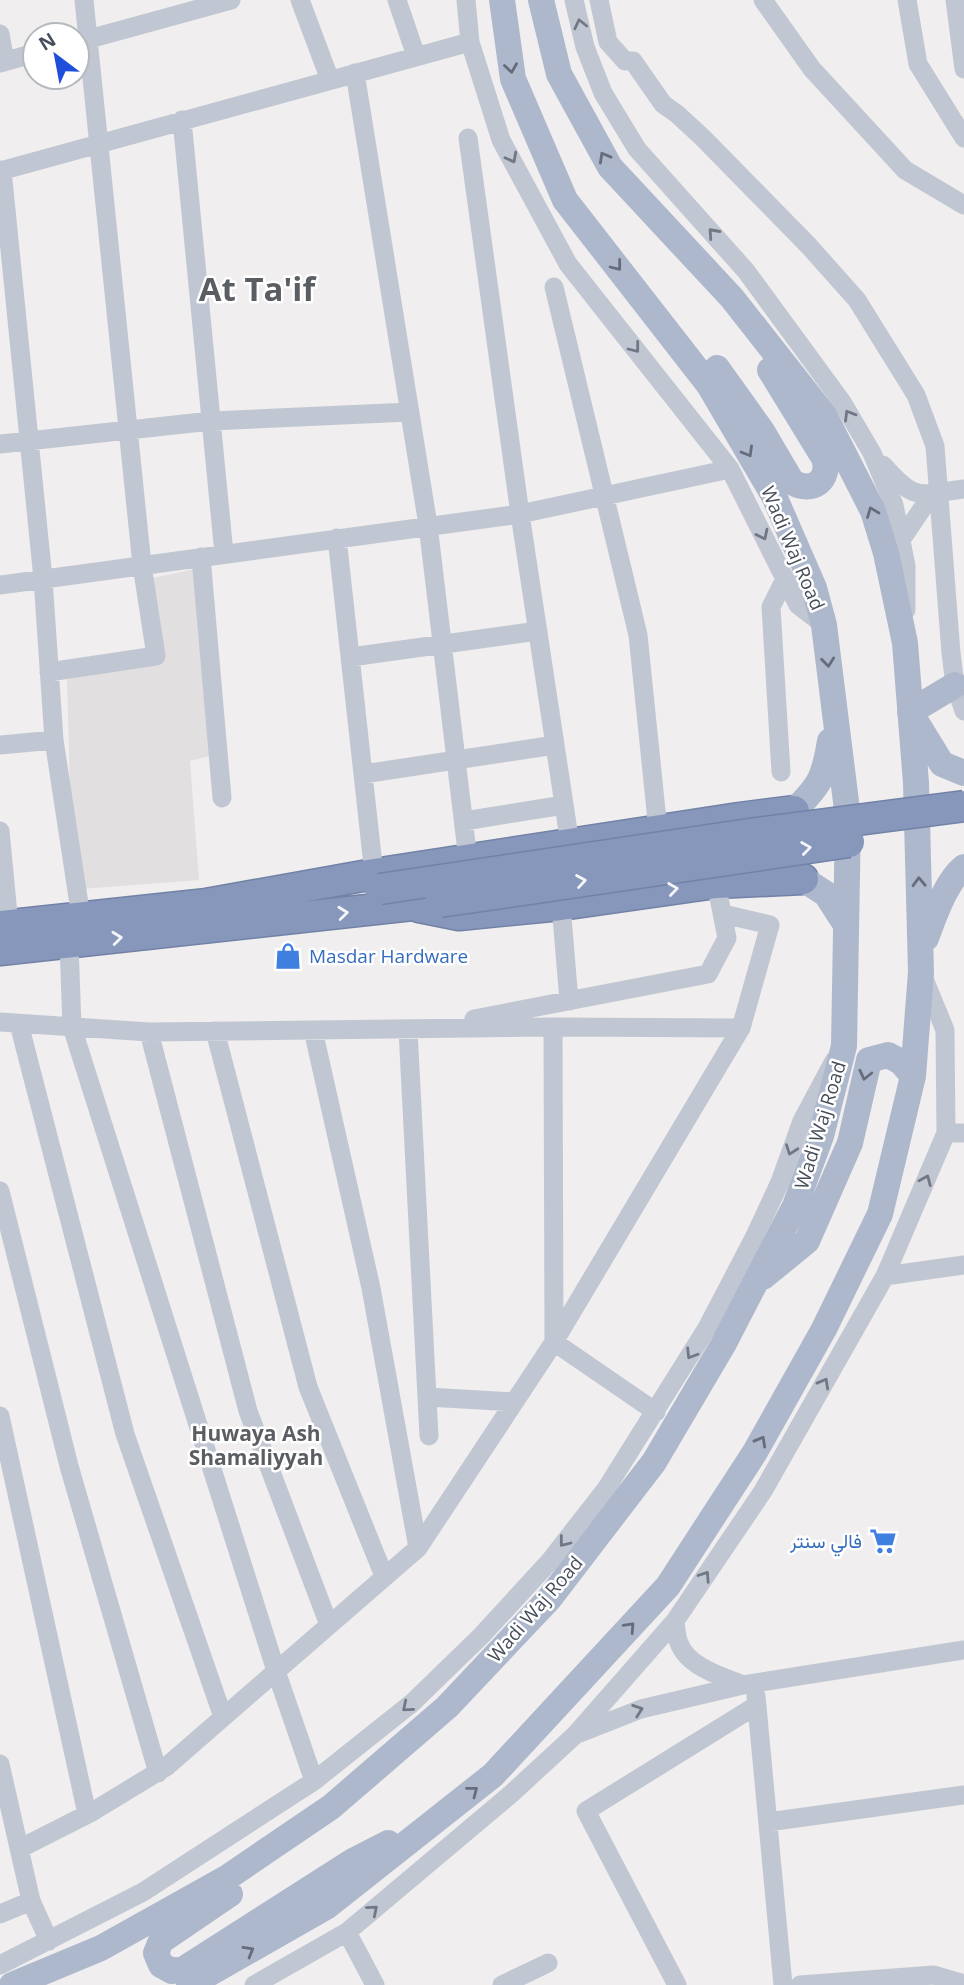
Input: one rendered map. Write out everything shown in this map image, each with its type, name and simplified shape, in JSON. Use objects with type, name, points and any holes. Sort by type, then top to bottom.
[{"type":"highway","points":[[75,930],[206,904],[964,806]]},
{"type":"highway","points":[[377,881],[468,860],[794,811]]},
{"type":"highway","points":[[3,934],[426,904],[964,826]]},
{"type":"highway","points":[[426,904],[459,915],[561,905],[716,883],[803,879]]},
{"type":"main road","name":"Wadi Waj Road","points":[[12,1985],[101,1948],[228,1877],[331,1807],[447,1707],[549,1599],[654,1462],[723,1345],[795,1206],[821,1136],[844,1046],[848,818],[824,625],[814,588],[774,496],[709,385],[565,200],[513,79],[502,0]]},
{"type":"main road","points":[[189,1985],[326,1907],[493,1775],[668,1586],[755,1452],[824,1329],[880,1214],[913,1076],[921,961],[916,783],[905,643],[886,553],[873,511],[824,415],[733,298],[610,167],[559,74],[541,0]]},
{"type":"main road","points":[[624,183],[672,257],[715,301],[771,372],[824,458],[826,472],[818,484],[805,488],[792,482],[762,431],[713,363],[674,319],[642,298]]},
{"type":"main road","points":[[910,712],[956,685]]},
{"type":"main road","points":[[910,712],[942,764],[964,773]]},
{"type":"main road","points":[[794,811],[818,787],[826,766],[834,715]]},
{"type":"main road","points":[[921,961],[938,908],[958,872],[964,867]]},
{"type":"main road","points":[[803,879],[826,894],[846,925]]},
{"type":"main road","points":[[755,1284],[807,1241],[850,1143],[869,1060],[888,1055],[901,1062],[913,1076]]},
{"type":"main road","points":[[385,1760],[346,1816],[161,1941],[156,1953],[161,1965],[172,1971],[184,1969],[353,1861],[445,1813]]},
{"type":"street","points":[[83,21],[84,0]]},
{"type":"street","points":[[91,38],[231,0]]},
{"type":"street","points":[[300,0],[330,80]]},
{"type":"street","points":[[397,0],[416,57]]},
{"type":"street","points":[[466,0],[470,42],[501,140],[568,264],[730,469],[797,605],[824,625]]},
{"type":"street","points":[[574,0],[585,47],[603,93],[637,149],[746,271],[842,402],[872,453],[894,505],[906,566],[905,643]]},
{"type":"street","points":[[599,0],[608,42],[625,61],[633,61],[663,104],[702,137],[808,245],[857,300],[916,395],[935,446],[951,653],[956,685],[964,711]]},
{"type":"street","points":[[763,0],[812,69],[905,170],[964,205]]},
{"type":"street","points":[[906,0],[918,64],[964,138]]},
{"type":"street","points":[[955,0],[964,69]]},
{"type":"street","points":[[0,34],[3,62],[21,58]]},
{"type":"street","points":[[314,1781],[276,1671],[72,1027],[75,930],[54,740],[43,579],[1,171],[470,42]]},
{"type":"street","points":[[355,73],[428,525],[468,860]]},
{"type":"street","points":[[49,672],[156,656],[142,565],[99,144],[91,91]]},
{"type":"street","points":[[182,120],[224,554]]},
{"type":"street","points":[[468,138],[520,514],[570,844]]},
{"type":"street","points":[[554,287],[638,635],[658,830]]},
{"type":"street","points":[[0,444],[211,421],[410,412]]},
{"type":"street","points":[[872,453],[904,489],[920,495],[964,489]]},
{"type":"street","points":[[0,585],[520,514],[730,469]]},
{"type":"street","points":[[901,540],[926,503],[940,492]]},
{"type":"street","points":[[337,538],[377,881]]},
{"type":"street","points":[[201,557],[222,798]]},
{"type":"street","points":[[781,772],[771,607],[785,579]]},
{"type":"street","points":[[351,657],[538,631]]},
{"type":"street","points":[[0,745],[54,740]]},
{"type":"street","points":[[363,774],[555,744]]},
{"type":"street","points":[[464,821],[564,806]]},
{"type":"street","points":[[0,831],[3,934]]},
{"type":"street","points":[[414,1030],[708,974],[727,938],[716,883]]},
{"type":"street","points":[[561,905],[569,1001]]},
{"type":"street","points":[[19,1849],[158,1773],[418,1548],[554,1342],[741,1028],[770,925],[723,914]]},
{"type":"street","points":[[254,1985],[347,1932],[511,1794],[575,1735],[675,1621],[763,1491],[885,1276],[955,1133],[945,1030],[921,961]]},
{"type":"street","points":[[223,1717],[125,1434],[10,1023],[149,1032],[552,1027],[741,1028]]},
{"type":"street","points":[[552,1027],[554,1342]]},
{"type":"street","points":[[313,1030],[371,1288],[418,1548]]},
{"type":"street","points":[[414,1030],[429,1436]]},
{"type":"street","points":[[215,1031],[308,1387],[384,1576]]},
{"type":"street","points":[[149,1032],[248,1411],[329,1625]]},
{"type":"street","points":[[0,1965],[143,1892],[314,1781],[412,1703],[549,1562],[606,1489],[707,1328],[780,1182],[817,1088],[844,1046]]},
{"type":"street","points":[[0,1191],[69,1466],[158,1773]]},
{"type":"street","points":[[885,1276],[964,1265]]},
{"type":"street","points":[[554,1342],[656,1412]]},
{"type":"street","points":[[427,1396],[514,1402]]},
{"type":"street","points":[[0,1416],[5,1458],[87,1814]]},
{"type":"street","points":[[675,1621],[678,1643],[686,1655],[700,1667],[749,1685],[757,1705],[783,1985]]},
{"type":"street","points":[[575,1735],[641,1709],[749,1685],[964,1650]]},
{"type":"street","points":[[677,1985],[586,1811],[757,1705]]},
{"type":"street","points":[[0,1764],[31,1901],[49,1941]]},
{"type":"street","points":[[768,1822],[964,1796]]},
{"type":"street","points":[[0,1914],[31,1901]]},
{"type":"street","points":[[347,1932],[375,1985]]},
{"type":"street","points":[[514,1982],[548,1963]]},
{"type":"street","points":[[800,1985],[934,1975],[964,1984]]},
{"type":"shaded area","points":[[195,569],[214,755],[190,761],[199,880],[81,889],[70,789],[67,677],[160,661],[153,578]]},
{"type":"place","name":"Masdar Hardware","points":[[288,956]]},
{"type":"place","name":"فالي سنتر","points":[[883,1541]]},
{"type":"district","name":"At Ta'if","points":[[257,289]]},
{"type":"district","name":"Huwaya Ash Shamaliyyah","points":[[256,1446]]}]
